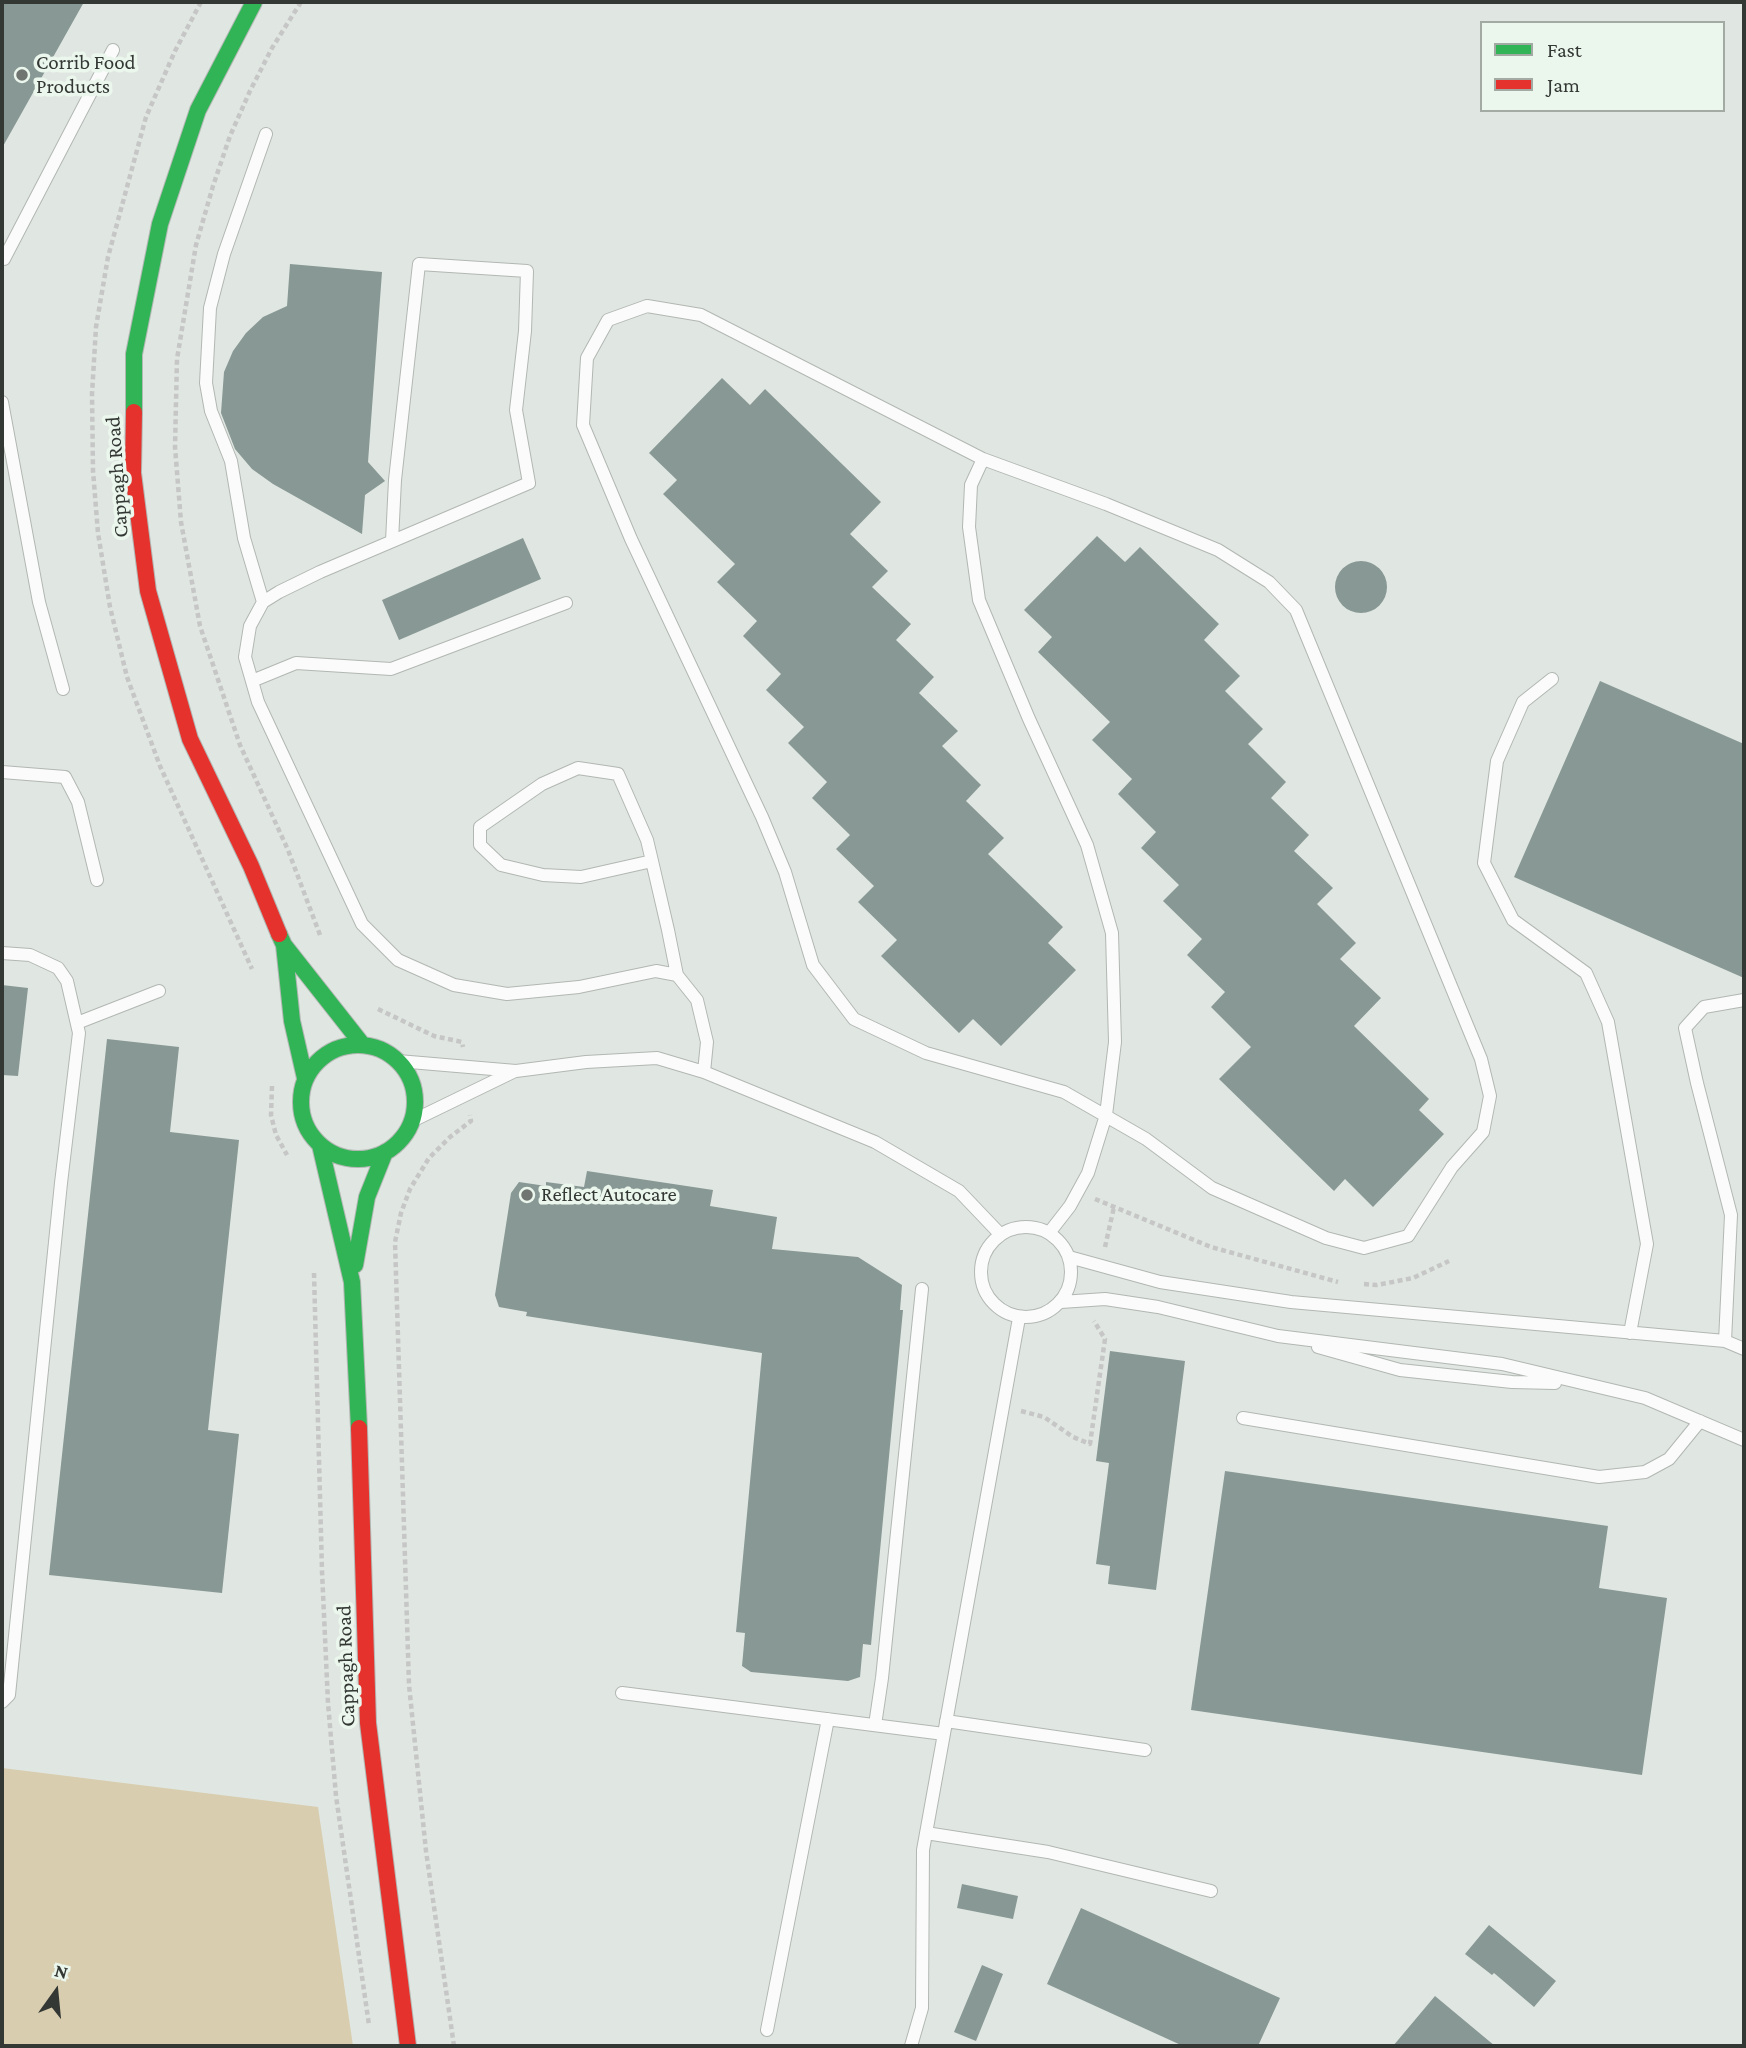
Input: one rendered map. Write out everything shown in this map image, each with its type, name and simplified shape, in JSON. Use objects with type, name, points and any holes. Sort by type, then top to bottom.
[{"type":"street","name":"Cappagh Road","points":[[254,2],[198,110],[160,224],[134,354],[133,473],[148,591],[190,738],[251,866],[284,945],[362,1044],[379,1048],[398,1061]]},
{"type":"street","name":"Cappagh Road","points":[[284,945],[292,1021],[305,1078],[300,1096],[301,1114],[308,1131],[320,1145],[352,1283],[360,1442],[368,1723],[408,2046]]},
{"type":"street","points":[[305,1078],[315,1063],[330,1051],[346,1045],[362,1044]]},
{"type":"street","points":[[398,1061],[412,1084],[416,1102],[412,1121]]},
{"type":"street","name":"Cappagh Road","points":[[352,1283],[368,1197],[385,1152],[403,1137],[412,1121]]},
{"type":"street","points":[[320,1145],[336,1155],[354,1159],[385,1152]]},
{"type":"lane","points":[[2,259],[113,50]]},
{"type":"lane","points":[[263,603],[244,538],[230,461],[211,411],[206,383],[209,308],[224,254],[266,134]]},
{"type":"lane","points":[[392,541],[395,480],[419,264],[527,271],[516,410],[529,483],[320,572],[263,603],[250,626],[245,657],[258,702],[362,924],[398,960],[454,985],[507,994],[579,987],[656,971],[677,975]]},
{"type":"lane","points":[[647,306],[701,316],[983,460],[1107,504],[1218,550],[1269,582],[1296,610],[1481,1059],[1490,1096],[1483,1132],[1452,1167],[1408,1236],[1364,1248],[1326,1238],[1212,1188],[1146,1139],[1106,1115],[1064,1092],[926,1053],[854,1019],[813,965],[785,872],[762,817],[631,539],[583,425],[587,358],[608,320],[647,306]]},
{"type":"lane","points":[[2,402],[39,601],[63,689]]},
{"type":"lane","points":[[983,460],[971,485],[969,527],[979,600],[1029,719],[1087,845],[1112,933],[1115,1042],[1106,1115],[1088,1173],[1070,1206],[1049,1233]]},
{"type":"lane","points":[[252,681],[296,663],[391,669],[566,604]]},
{"type":"lane","points":[[1552,679],[1523,702],[1497,761],[1485,863],[1513,920],[1586,973],[1608,1022],[1647,1244],[1630,1333]]},
{"type":"lane","points":[[652,861],[580,877],[543,875],[501,864],[480,845],[480,827],[542,784],[578,768],[618,774],[647,841],[652,861],[677,975],[697,1000],[707,1042],[704,1072]]},
{"type":"lane","points":[[2,772],[65,777],[78,802],[97,880]]},
{"type":"lane","points":[[2,953],[30,955],[58,968],[67,981],[79,1032],[9,1695],[2,1702]]},
{"type":"lane","points":[[77,1023],[159,991]]},
{"type":"lane","points":[[1725,1341],[1731,1215],[1685,1028],[1704,1007],[1744,999]]},
{"type":"lane","points":[[398,1061],[516,1071],[586,1062],[657,1058],[704,1072],[875,1142],[959,1191],[1000,1234]]},
{"type":"lane","points":[[412,1121],[516,1071]]},
{"type":"lane","points":[[1037,1228],[1049,1233],[1061,1243],[1069,1257],[1072,1272],[1069,1288],[1061,1301],[1049,1312],[1034,1318],[1019,1318],[992,1303],[983,1290],[980,1275],[982,1259],[989,1245],[1000,1234],[1011,1229],[1037,1228]]},
{"type":"lane","points":[[1069,1257],[1160,1282],[1291,1302],[1725,1341],[1744,1349]]},
{"type":"lane","points":[[875,1725],[922,1289]]},
{"type":"lane","points":[[1061,1301],[1105,1299],[1158,1307],[1278,1336],[1400,1370],[1512,1382],[1580,1383]]},
{"type":"lane","points":[[911,2046],[922,2008],[923,1850],[1019,1318]]},
{"type":"lane","points":[[1278,1336],[1502,1364],[1645,1398],[1744,1440]]},
{"type":"lane","points":[[1243,1418],[1599,1477],[1645,1472],[1669,1459],[1700,1422]]},
{"type":"lane","points":[[622,1693],[875,1725],[945,1728],[1145,1749]]},
{"type":"lane","points":[[767,2030],[828,1719]]},
{"type":"lane","points":[[926,1833],[1048,1852],[1211,1891]]},
{"type":"path","points":[[201,2],[175,51],[146,117],[108,257],[96,327],[92,394],[93,471],[98,533],[106,583],[127,677],[160,766],[256,981]]},
{"type":"path","points":[[272,1073],[271,1115],[276,1135],[293,1164]]},
{"type":"path","points":[[454,2046],[426,1851],[409,1685],[396,1242],[401,1213],[422,1168],[450,1137],[471,1121]]},
{"type":"path","points":[[1078,1192],[1211,1247],[1336,1282],[1349,1283]]},
{"type":"path","points":[[1101,1266],[1114,1207]]},
{"type":"path","points":[[1362,1284],[1377,1285],[1413,1278],[1449,1261]]},
{"type":"path","points":[[314,1265],[328,1703],[337,1796],[371,2033]]},
{"type":"path","points":[[1002,1406],[1044,1417],[1073,1437],[1090,1444],[1105,1339],[1094,1320],[1094,1300]]},
{"type":"shaded area","points":[[2,1768],[318,1807],[353,2046],[2,2046]]},
{"type":"building","name":"Corrib Food Products","points":[[2,2],[84,2],[2,148]]},
{"type":"building","points":[[290,264],[382,272],[368,462],[385,481],[365,495],[362,534],[273,484],[252,469],[235,449],[221,413],[224,372],[233,351],[246,333],[263,317],[287,306]]},
{"type":"building","points":[[722,378],[750,405],[765,389],[881,502],[850,534],[888,571],[872,587],[911,624],[896,640],[934,677],[919,693],[958,731],[942,746],[981,785],[966,801],[1004,838],[988,854],[1063,927],[1048,943],[1076,970],[1001,1046],[973,1019],[959,1033],[881,956],[897,940],[858,902],[874,886],[836,849],[850,835],[812,798],[827,782],[788,743],[804,727],[766,690],[781,674],[743,636],[757,621],[717,582],[735,564],[663,494],[677,480],[649,453]]},
{"type":"building","points":[[1097,536],[1125,562],[1140,547],[1219,624],[1204,640],[1240,676],[1225,691],[1263,729],[1248,744],[1286,782],[1271,798],[1309,835],[1294,851],[1333,888],[1317,904],[1356,943],[1340,959],[1381,998],[1354,1026],[1429,1099],[1419,1110],[1444,1134],[1373,1207],[1345,1179],[1334,1191],[1219,1079],[1251,1047],[1211,1007],[1225,992],[1187,955],[1202,939],[1163,901],[1179,885],[1141,848],[1156,832],[1118,794],[1132,779],[1092,740],[1110,722],[1038,652],[1052,637],[1024,610]]},
{"type":"building","points":[[523,538],[541,579],[399,640],[382,600]]},
{"type":"building","points":[[1361,561],[1380,568],[1387,587],[1380,606],[1361,613],[1342,606],[1335,587],[1342,568]]},
{"type":"building","points":[[1600,681],[1744,744],[1744,978],[1514,877]]},
{"type":"building","points":[[2,985],[28,988],[18,1076],[2,1075]]},
{"type":"building","points":[[107,1039],[179,1047],[170,1132],[239,1140],[208,1430],[239,1434],[222,1593],[49,1575]]},
{"type":"building","points":[[587,1171],[713,1190],[710,1206],[777,1217],[772,1249],[858,1257],[902,1285],[900,1310],[903,1310],[871,1645],[863,1644],[860,1677],[848,1681],[751,1672],[742,1666],[745,1633],[736,1632],[762,1353],[526,1316],[527,1312],[499,1307],[495,1295],[511,1193],[519,1182],[584,1187]]},
{"type":"building","points":[[1110,1351],[1185,1361],[1156,1590],[1108,1584],[1110,1566],[1096,1564],[1109,1463],[1096,1461]]},
{"type":"building","points":[[1225,1471],[1608,1526],[1599,1588],[1667,1598],[1642,1775],[1191,1710]]},
{"type":"building","points":[[962,1884],[1018,1896],[1013,1919],[957,1908]]},
{"type":"building","points":[[1081,1908],[1280,1998],[1258,2046],[1183,2046],[1047,1984]]},
{"type":"building","points":[[1489,1925],[1556,1981],[1534,2007],[1494,1973],[1492,1975],[1465,1954]]},
{"type":"building","points":[[982,1965],[1003,1974],[976,2041],[954,2032]]},
{"type":"building","points":[[1435,1996],[1495,2046],[1393,2046]]},
{"type":"traffic: fast","points":[[134,412],[134,354],[160,224],[198,110],[254,2]]},
{"type":"traffic: fast","points":[[279,934],[284,945],[292,1021],[305,1078]]},
{"type":"traffic: fast","points":[[284,945],[362,1044]]},
{"type":"traffic: fast","points":[[358,1045],[380,1049],[390,1054],[406,1070],[411,1080],[415,1102],[411,1124],[406,1134],[390,1150],[380,1155],[358,1159],[336,1155],[326,1150],[310,1134],[305,1124],[301,1102],[305,1080],[310,1070],[326,1054],[336,1049],[358,1045]]},
{"type":"traffic: fast","points":[[320,1145],[352,1282],[359,1428]]},
{"type":"traffic: fast","points":[[355,1265],[367,1197],[385,1152]]},
{"type":"traffic: jam","points":[[134,412],[133,473],[148,591],[190,739],[251,866],[279,934]]},
{"type":"traffic: jam","points":[[359,1428],[368,1723],[408,2046]]},
{"type":"place","name":"Corrib Food Products","points":[[22,75]]},
{"type":"place","name":"Reflect Autocare","points":[[527,1195]]}]
